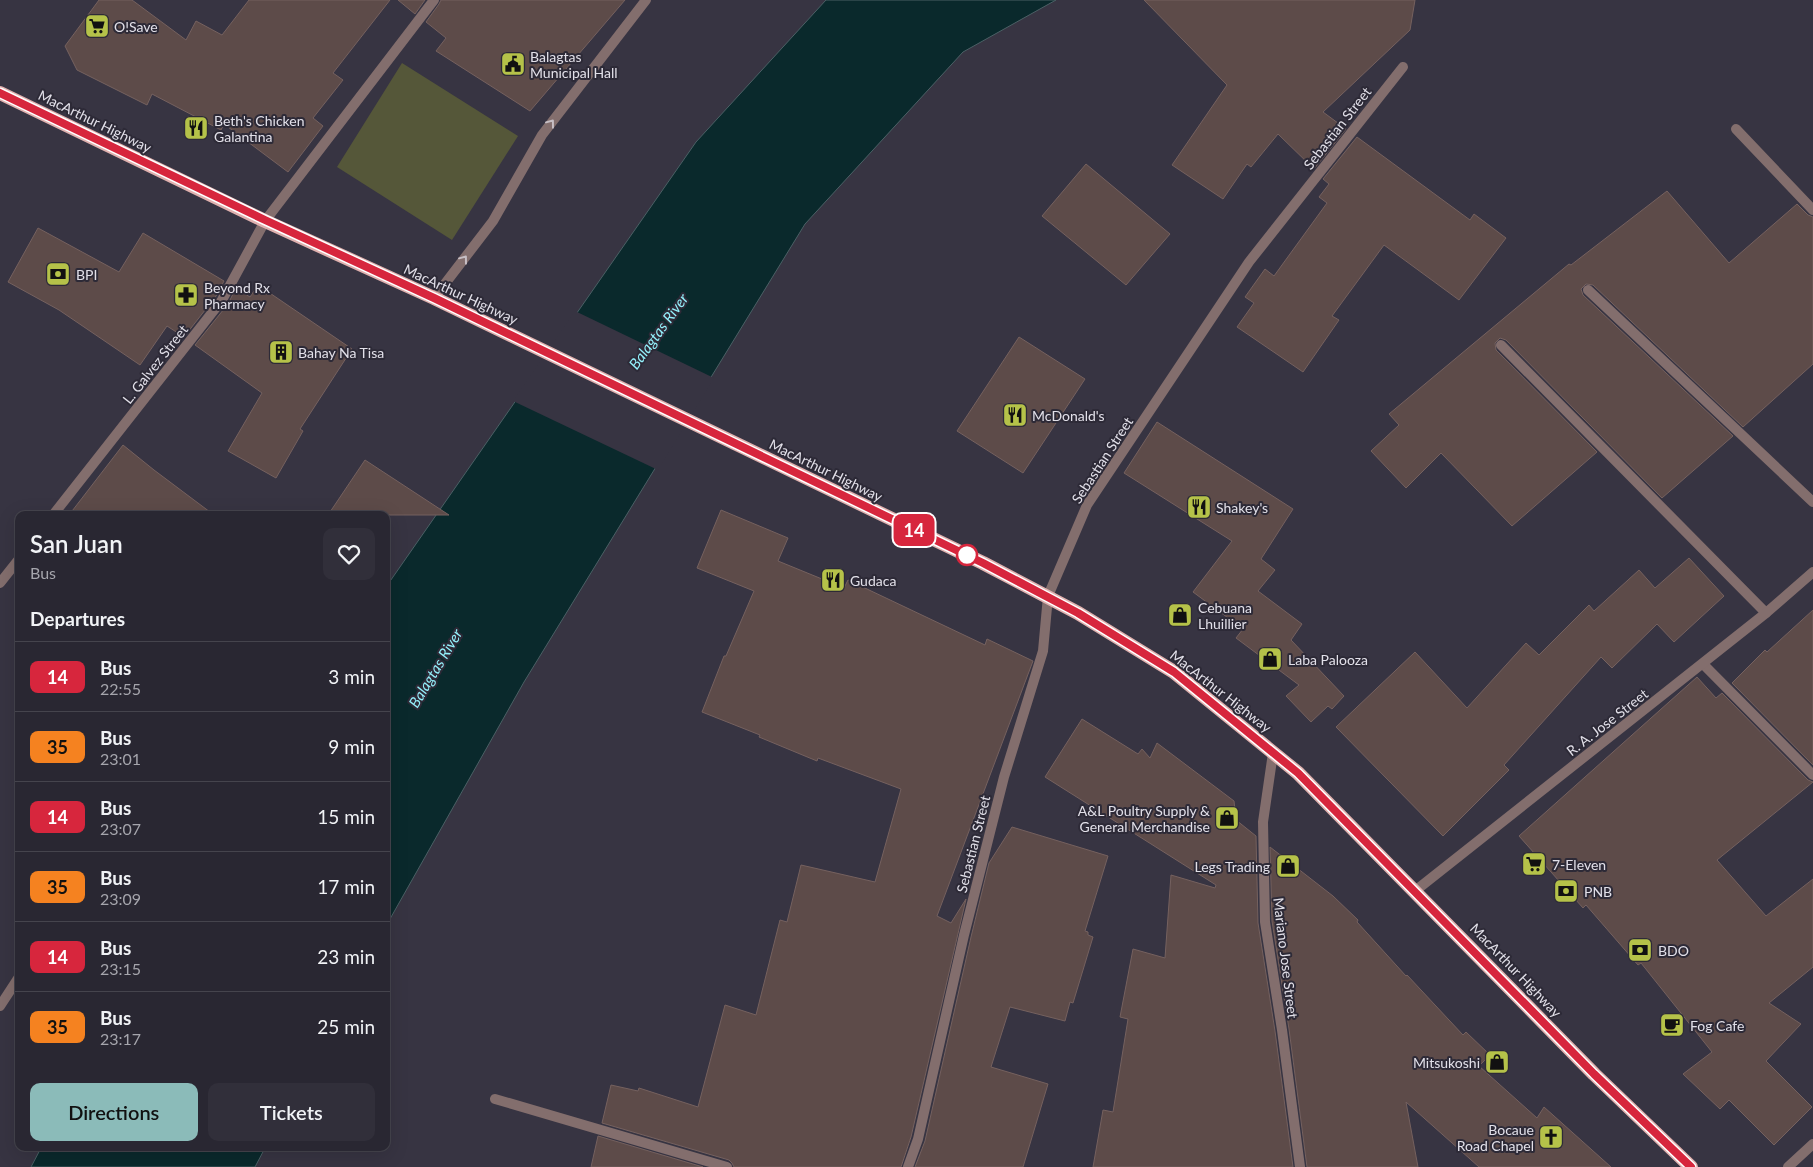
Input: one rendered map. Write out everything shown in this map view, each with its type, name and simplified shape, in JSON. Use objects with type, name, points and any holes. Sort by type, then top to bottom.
[{"type":"highway","name":"MacArthur Highway","points":[[0,93],[265,220],[434,298],[1048,596],[1174,672],[1298,773],[1594,1074],[1691,1167]]},
{"type":"street","name":"L. Galvez Street","points":[[56,511],[222,300],[265,220],[434,0]]},
{"type":"street","points":[[434,298],[493,220],[542,135],[646,0]]},
{"type":"street","name":"Sebastian Street","points":[[908,1167],[918,1139],[964,935],[1004,777],[1042,651],[1048,596],[1087,505],[1249,262],[1403,67]]},
{"type":"street","points":[[1736,129],[1813,210]]},
{"type":"street","points":[[1588,290],[1813,502]]},
{"type":"street","points":[[1501,345],[1766,613]]},
{"type":"street","points":[[0,583],[15,564]]},
{"type":"street","name":"R. A. Jose Street","points":[[1415,891],[1703,664],[1813,572]]},
{"type":"street","points":[[1703,664],[1813,775]]},
{"type":"street","name":"Mariano Jose Street","points":[[1273,753],[1262,822],[1264,922],[1282,1030],[1300,1167]]},
{"type":"street","points":[[0,1006],[15,983]]},
{"type":"street","points":[[495,1099],[727,1167]]},
{"type":"street","points":[[1788,1167],[1813,1144]]},
{"type":"shaded area","points":[[402,63],[518,136],[452,240],[337,167]]},
{"type":"water","name":"Balagtas River","points":[[826,0],[1056,0],[963,52],[805,224],[524,682],[390,919],[390,581],[696,142]]},
{"type":"water","points":[[39,1151],[263,1151],[255,1167],[31,1167]]},
{"type":"pier","points":[[575,311],[714,378],[658,470],[513,401]]},
{"type":"building","points":[[99,0],[132,0],[186,40],[196,21],[222,35],[249,0],[390,0],[333,73],[343,80],[313,118],[323,126],[288,172],[224,124],[221,130],[152,94],[147,105],[77,70],[65,46]]},
{"type":"building","points":[[398,0],[425,0],[415,14]]},
{"type":"building","name":"Balagtas Municipal Hall","points":[[441,0],[625,0],[530,111],[436,51],[446,38],[426,22]]},
{"type":"building","points":[[1144,0],[1415,0],[1410,30],[1323,112],[1346,129],[1314,169],[1278,134],[1251,167],[1247,164],[1223,199],[1172,165],[1227,85]]},
{"type":"building","points":[[1357,137],[1470,220],[1474,214],[1506,238],[1459,300],[1384,245],[1332,316],[1339,320],[1303,372],[1237,327],[1254,303],[1245,297],[1265,269],[1274,276],[1327,203],[1319,197],[1329,184],[1323,179]]},
{"type":"building","points":[[1086,164],[1170,234],[1126,285],[1042,216]]},
{"type":"building","points":[[1667,191],[1729,263],[1797,204],[1808,215],[1813,217],[1813,364],[1743,427],[1593,285],[1586,284],[1581,289],[1583,295],[1733,436],[1662,498],[1506,340],[1500,338],[1495,343],[1496,350],[1597,452],[1512,526],[1441,453],[1406,488],[1371,451],[1399,425],[1389,414],[1569,264],[1571,265]]},
{"type":"building","points":[[38,228],[119,272],[143,233],[224,281],[216,296],[184,337],[167,326],[140,365],[59,310],[8,282]]},
{"type":"building","name":"Bahay Na Tisa","points":[[258,285],[352,349],[300,429],[303,431],[276,478],[228,451],[262,393],[195,345],[228,304],[236,288],[250,297]]},
{"type":"building","points":[[1019,337],[1085,379],[1023,473],[957,431]]},
{"type":"building","points":[[1157,422],[1293,509],[1261,559],[1275,570],[1258,591],[1302,624],[1291,640],[1344,696],[1332,709],[1328,706],[1311,722],[1286,696],[1299,685],[1236,638],[1243,629],[1193,592],[1232,541],[1124,473]]},
{"type":"building","points":[[123,445],[209,511],[72,511]]},
{"type":"building","points":[[365,460],[449,515],[390,515],[390,511],[331,511]]},
{"type":"building","points":[[721,510],[788,538],[778,561],[844,588],[848,580],[985,645],[987,639],[1033,661],[937,916],[951,923],[966,899],[911,1137],[901,1167],[734,1167],[729,1160],[602,1123],[611,1085],[638,1091],[639,1088],[698,1107],[725,1005],[756,1015],[780,920],[787,922],[801,865],[875,882],[901,789],[818,758],[817,761],[759,737],[760,735],[702,712],[724,656],[726,656],[754,591],[697,568]]},
{"type":"building","points":[[1689,558],[1724,596],[1674,642],[1657,624],[1612,668],[1601,657],[1504,765],[1509,770],[1443,836],[1336,727],[1415,652],[1467,708],[1526,643],[1539,655],[1589,605],[1594,611],[1639,570],[1655,588]]},
{"type":"building","points":[[1813,610],[1813,765],[1732,683],[1765,650],[1767,652]]},
{"type":"building","points":[[1697,677],[1716,698],[1722,693],[1808,780],[1813,782],[1717,860],[1766,916],[1813,879],[1813,967],[1769,1003],[1801,1024],[1766,1061],[1812,1107],[1774,1145],[1729,1100],[1720,1109],[1683,1074],[1712,1052],[1641,963],[1638,965],[1586,905],[1583,908],[1519,836]]},
{"type":"building","points":[[1082,719],[1138,754],[1142,749],[1150,758],[1157,743],[1234,801],[1236,820],[1256,836],[1258,923],[1293,1167],[1093,1167],[1103,1110],[1113,1112],[1128,1019],[1120,1017],[1133,949],[1165,958],[1171,875],[1215,888],[1216,885],[1045,777]]},
{"type":"building","points":[[1012,827],[1108,856],[1085,931],[1093,937],[1073,1003],[1070,1002],[1065,1021],[1010,1007],[991,1067],[1048,1084],[1023,1167],[915,1167],[925,1141],[989,863]]},
{"type":"building","points":[[1270,847],[1333,896],[1358,920],[1357,922],[1406,976],[1463,1035],[1466,1032],[1490,1055],[1479,1066],[1537,1118],[1544,1107],[1611,1167],[1479,1167],[1406,1102],[1418,1167],[1307,1167],[1289,1029],[1272,921]]},
{"type":"building","points":[[598,1136],[703,1167],[591,1167]]},
{"type":"bus line","name":"14","points":[[0,93],[265,220],[434,298],[983,563],[1078,613],[1174,672],[1298,773],[1594,1074],[1691,1167]]},
{"type":"place","name":"O!Save","points":[[97,26]]},
{"type":"place","name":"Balagtas Municipal Hall","points":[[513,64]]},
{"type":"place","name":"Beth's Chicken Galantina","points":[[196,128]]},
{"type":"place","name":"BPI","points":[[58,274]]},
{"type":"place","name":"Beyond Rx Pharmacy","points":[[186,295]]},
{"type":"place","name":"Bahay Na Tisa","points":[[281,352]]},
{"type":"place","name":"McDonald's","points":[[1015,415]]},
{"type":"place","name":"Shakey's","points":[[1199,507]]},
{"type":"place","name":"Gudaca","points":[[833,580]]},
{"type":"place","name":"Cebuana Lhuillier","points":[[1180,615]]},
{"type":"place","name":"Laba Palooza","points":[[1270,659]]},
{"type":"place","name":"A&L Poultry Supply & General Merchandise","points":[[1227,818]]},
{"type":"place","name":"7-Eleven","points":[[1534,864]]},
{"type":"place","name":"Legs Trading","points":[[1288,866]]},
{"type":"place","name":"PNB","points":[[1566,891]]},
{"type":"place","name":"BDO","points":[[1640,950]]},
{"type":"place","name":"Fog Cafe","points":[[1672,1025]]},
{"type":"place","name":"Mitsukoshi","points":[[1497,1062]]},
{"type":"place","name":"Bocaue Road Chapel","points":[[1551,1137]]}]
